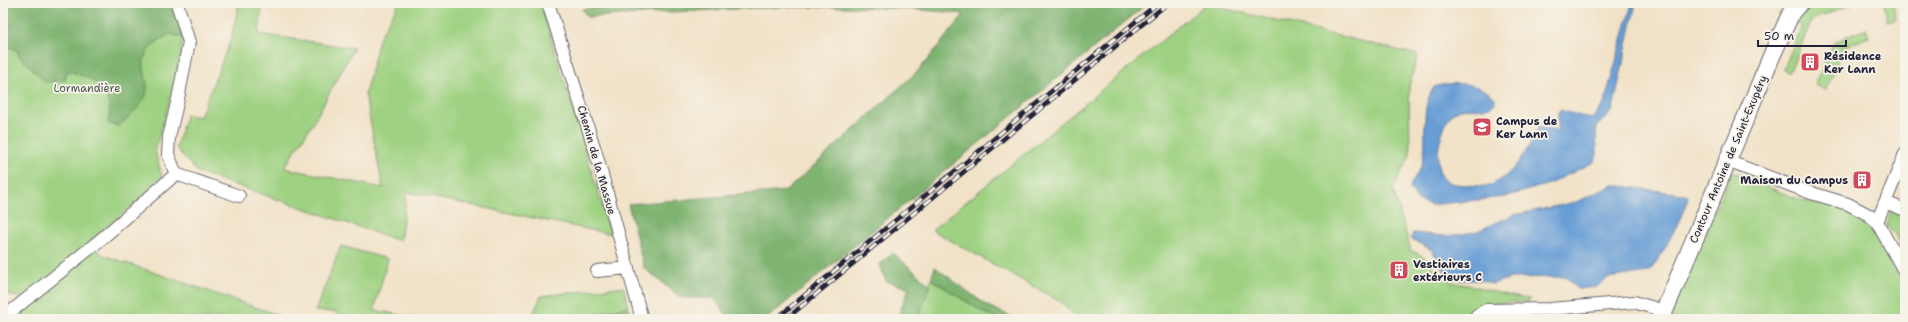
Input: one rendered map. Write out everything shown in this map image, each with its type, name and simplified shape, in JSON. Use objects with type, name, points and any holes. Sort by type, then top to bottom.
[{"type":"street","points":[[177,3],[189,42],[169,137],[168,154],[176,174],[239,196]]},
{"type":"street","name":"Chemin de la Massue","points":[[548,3],[596,154],[642,319]]},
{"type":"street","name":"Contour Antoine de Saint-Exupéry","points":[[1662,315],[1774,49],[1792,11],[1800,3]]},
{"type":"street","points":[[1877,222],[1905,154]]},
{"type":"street","points":[[1727,161],[1808,192],[1848,204],[1869,215],[1877,222],[1903,269],[1905,269]]},
{"type":"street","points":[[3,318],[99,241],[176,174]]},
{"type":"street","points":[[1885,202],[1905,210]]},
{"type":"street","points":[[597,271],[628,268]]},
{"type":"street","points":[[1475,319],[1486,310],[1550,309],[1634,302],[1662,315]]},
{"type":"green space","name":"Lormandière","points":[[3,3],[183,31],[182,48],[175,82],[155,150],[162,177],[161,181],[89,242],[103,255],[281,316],[268,319],[13,319],[34,303],[3,292]]},
{"type":"green space","points":[[3,3],[178,3],[183,37],[170,34],[151,47],[145,56],[144,62],[147,91],[144,99],[119,126],[108,124],[109,103],[106,95],[95,82],[87,77],[67,71],[65,80],[45,82],[19,56],[17,50],[7,46],[3,47]]},
{"type":"green space","points":[[239,3],[262,3],[259,34],[354,48],[313,123],[284,168],[383,188],[365,94],[380,36],[399,3],[540,3],[611,234],[407,192],[400,241],[197,172],[176,148],[186,115],[200,117],[231,39]]},
{"type":"green space","points":[[645,3],[1148,3],[766,319],[730,319],[713,298],[681,298],[644,268],[628,204],[786,191],[920,69],[964,14],[917,10],[823,7],[729,9],[587,17],[582,9]]},
{"type":"green space","points":[[1813,3],[1854,3],[1812,20],[1789,73],[1784,70],[1784,68],[1802,26],[1793,22],[1799,12]]},
{"type":"green space","points":[[1884,3],[1893,3],[1896,20],[1887,22]]},
{"type":"green space","points":[[1206,4],[1418,55],[1409,86],[1410,155],[1393,189],[1411,251],[1426,259],[1443,277],[1451,282],[1478,287],[1509,296],[1529,299],[1529,302],[1503,303],[1486,306],[1479,308],[1465,319],[1078,319],[1061,302],[932,230]]},
{"type":"green space","points":[[1866,29],[1869,37],[1845,46],[1826,90],[1815,85],[1834,42]]},
{"type":"green space","points":[[1732,171],[1798,199],[1847,209],[1865,221],[1878,238],[1898,275],[1905,276],[1905,319],[1667,319]]},
{"type":"green space","points":[[1892,208],[1905,214],[1905,262],[1895,234],[1886,226]]},
{"type":"green space","points":[[341,246],[388,259],[374,310],[420,319],[340,319],[336,312],[315,311]]},
{"type":"green space","points":[[893,253],[930,285],[918,319],[897,319],[909,288],[886,281],[880,264]]},
{"type":"green space","points":[[935,267],[986,305],[1016,319],[998,319],[983,312],[931,279]]},
{"type":"green space","points":[[931,279],[983,312],[998,319],[918,319]]},
{"type":"green space","points":[[624,287],[628,306],[579,319],[493,319],[532,317],[541,296]]},
{"type":"green space","points":[[628,306],[633,319],[579,319]]},
{"type":"water","points":[[1632,3],[1636,3],[1613,109],[1596,127],[1597,155],[1594,162],[1549,184],[1505,197],[1431,205],[1417,200],[1410,188],[1422,164],[1424,151],[1425,114],[1429,96],[1434,87],[1458,83],[1466,84],[1482,89],[1495,98],[1495,103],[1485,108],[1462,109],[1452,114],[1444,127],[1441,136],[1438,156],[1440,173],[1446,181],[1458,184],[1482,186],[1491,185],[1499,181],[1514,168],[1530,144],[1538,127],[1540,126],[1552,130],[1558,130],[1558,112],[1560,110],[1592,119],[1604,104]]},
{"type":"water","points":[[1613,185],[1683,194],[1688,196],[1678,224],[1665,249],[1648,272],[1608,278],[1596,287],[1577,289],[1566,277],[1511,278],[1492,284],[1481,280],[1460,280],[1447,276],[1432,250],[1411,239],[1413,233],[1447,236],[1475,232],[1514,215],[1576,202]]},
{"type":"railway","points":[[776,319],[1158,3]]},
{"type":"railway","points":[[786,319],[1168,3]]},
{"type":"place","name":"Résidence Ker Lann","points":[[1810,62]]},
{"type":"place","name":"Campus de Ker Lann","points":[[1482,127]]},
{"type":"place","name":"Maison du Campus","points":[[1862,180]]},
{"type":"place","name":"Vestiaires extérieurs C","points":[[1399,270]]}]
